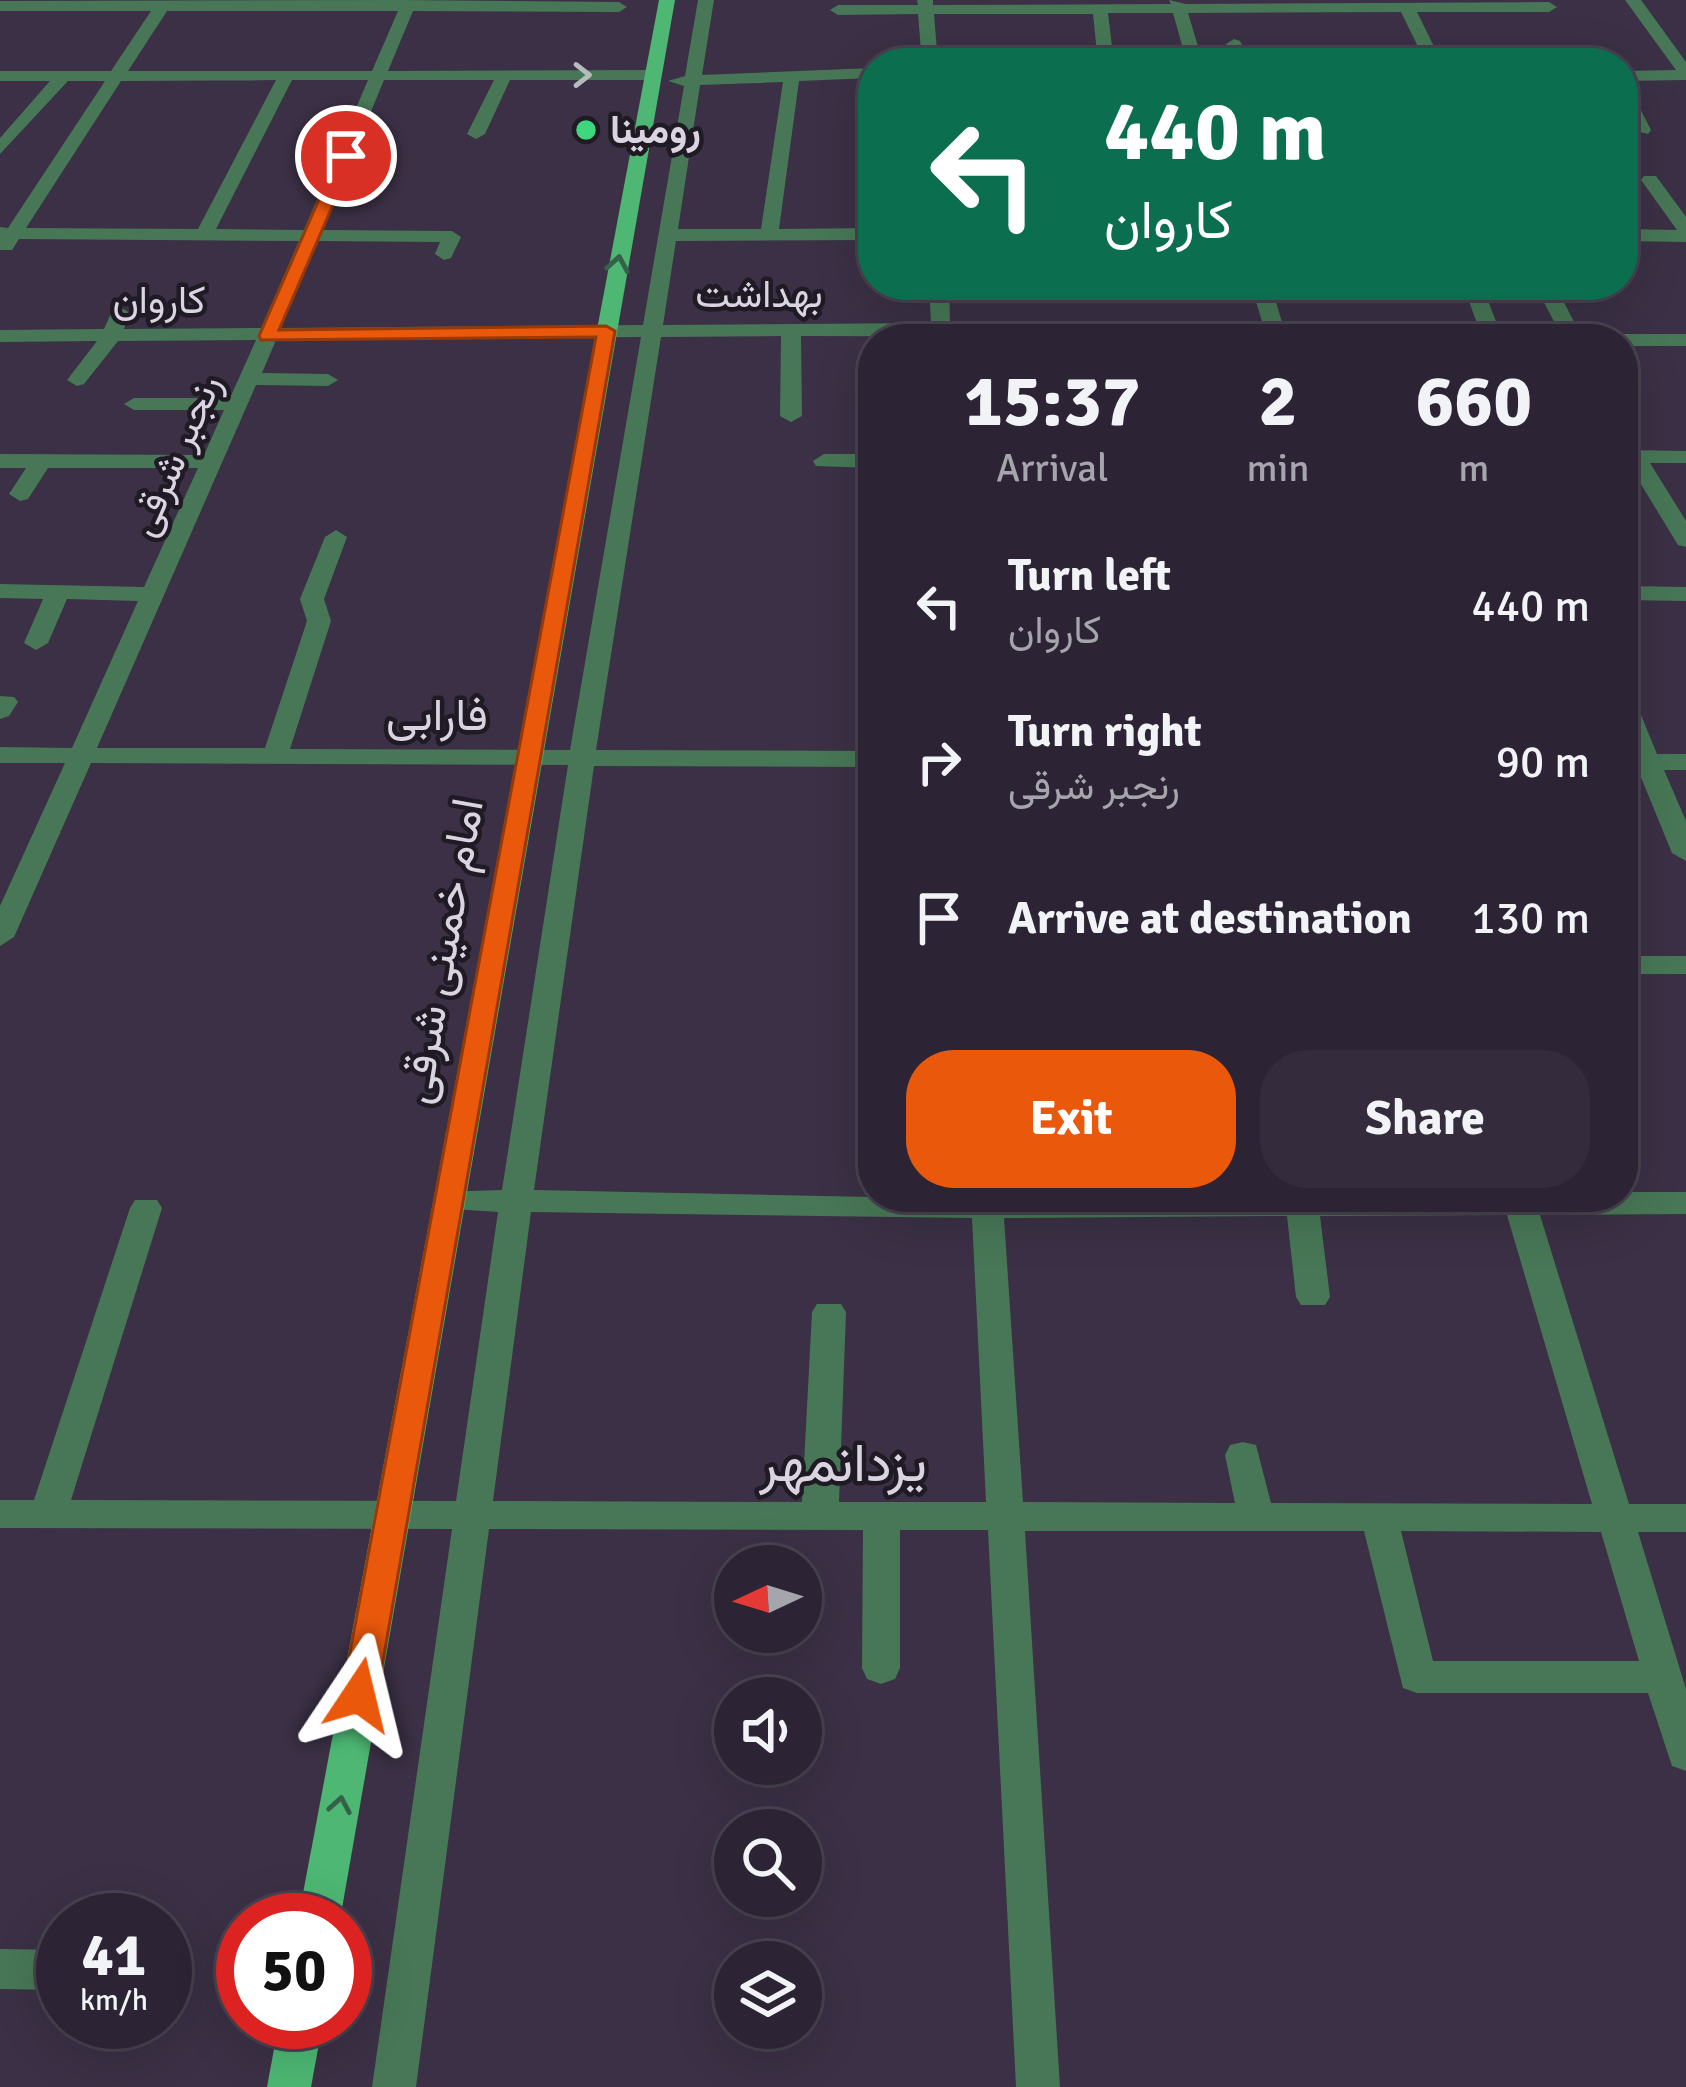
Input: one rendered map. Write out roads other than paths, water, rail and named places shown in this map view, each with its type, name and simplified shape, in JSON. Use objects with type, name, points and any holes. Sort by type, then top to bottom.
[{"type":"main road","name":"امام خمینی شرقی","points":[[324,1893],[667,0]]},
{"type":"main road","points":[[289,2087],[296,2049]]},
{"type":"street","points":[[394,2087],[471,1516],[582,758],[706,0]]},
{"type":"street","points":[[1633,0],[1686,74]]},
{"type":"street","points":[[0,6],[271,3],[382,10],[409,3],[539,3],[619,7]]},
{"type":"street","name":"رنجبر شرقی","points":[[0,937],[268,336],[409,3]]},
{"type":"street","points":[[0,254],[7,233],[163,4]]},
{"type":"street","points":[[1405,4],[1427,48]]},
{"type":"street","points":[[838,10],[926,5],[1100,11],[1178,5],[1549,7]]},
{"type":"street","points":[[926,5],[929,48]]},
{"type":"street","points":[[1178,5],[1191,48]]},
{"type":"street","points":[[1281,5],[1296,27]]},
{"type":"street","points":[[290,28],[298,7]]},
{"type":"street","points":[[1100,11],[1104,48]]},
{"type":"street","points":[[1234,44],[1236,48]]},
{"type":"street","points":[[0,76],[116,77],[261,69],[286,76],[651,77],[670,81],[858,73]]},
{"type":"street","points":[[769,234],[792,74]]},
{"type":"street","points":[[1638,76],[1686,74]]},
{"type":"street","points":[[0,148],[63,76]]},
{"type":"street","points":[[205,232],[286,76]]},
{"type":"street","points":[[476,134],[504,76]]},
{"type":"street","points":[[1638,122],[1642,130]]},
{"type":"street","points":[[1650,180],[1686,233]]},
{"type":"street","points":[[7,233],[452,237],[444,254]]},
{"type":"street","points":[[1638,235],[1686,233]]},
{"type":"street","points":[[667,236],[858,234]]},
{"type":"street","points":[[77,380],[112,336],[120,313]]},
{"type":"street","points":[[791,330],[791,416]]},
{"type":"street","name":"بهداشت","points":[[606,331],[858,332]]},
{"type":"street","name":"کاروان","points":[[0,335],[606,331]]},
{"type":"street","points":[[1638,340],[1686,340]]},
{"type":"street","points":[[249,379],[328,380]]},
{"type":"street","points":[[134,404],[237,404]]},
{"type":"street","points":[[1638,456],[1686,457]]},
{"type":"street","points":[[0,461],[211,462]]},
{"type":"street","points":[[20,494],[40,461]]},
{"type":"street","points":[[824,461],[858,461]]},
{"type":"street","points":[[1638,468],[1686,540]]},
{"type":"street","points":[[275,756],[319,621],[312,599],[336,536]]},
{"type":"street","points":[[0,591],[152,594]]},
{"type":"street","points":[[36,644],[58,592]]},
{"type":"street","points":[[1638,592],[1686,594]]},
{"type":"street","name":"فارابی","points":[[0,755],[858,759]]},
{"type":"street","points":[[1638,762],[1686,762]]},
{"type":"street","points":[[1638,766],[1686,853]]},
{"type":"street","points":[[1638,964],[1686,965]]},
{"type":"street","points":[[448,1200],[858,1202]]},
{"type":"street","points":[[1638,1202],[1686,1203]]},
{"type":"street","points":[[48,1514],[146,1208]]},
{"type":"street","points":[[989,1212],[1038,2087]]},
{"type":"street","points":[[1302,1212],[1313,1297]]},
{"type":"street","points":[[1523,1212],[1686,1754]]},
{"type":"street","points":[[820,1517],[829,1312]]},
{"type":"street","points":[[1243,1455],[1256,1517]]},
{"type":"street","name":"یزدانمهر","points":[[0,1514],[1686,1518]]},
{"type":"street","points":[[881,1668],[882,1517]]},
{"type":"street","points":[[1379,1517],[1417,1677],[1663,1677]]},
{"type":"street","points":[[0,1970],[36,1970]]},
{"type":"place","name":"رومینا","points":[[586,130]]}]
